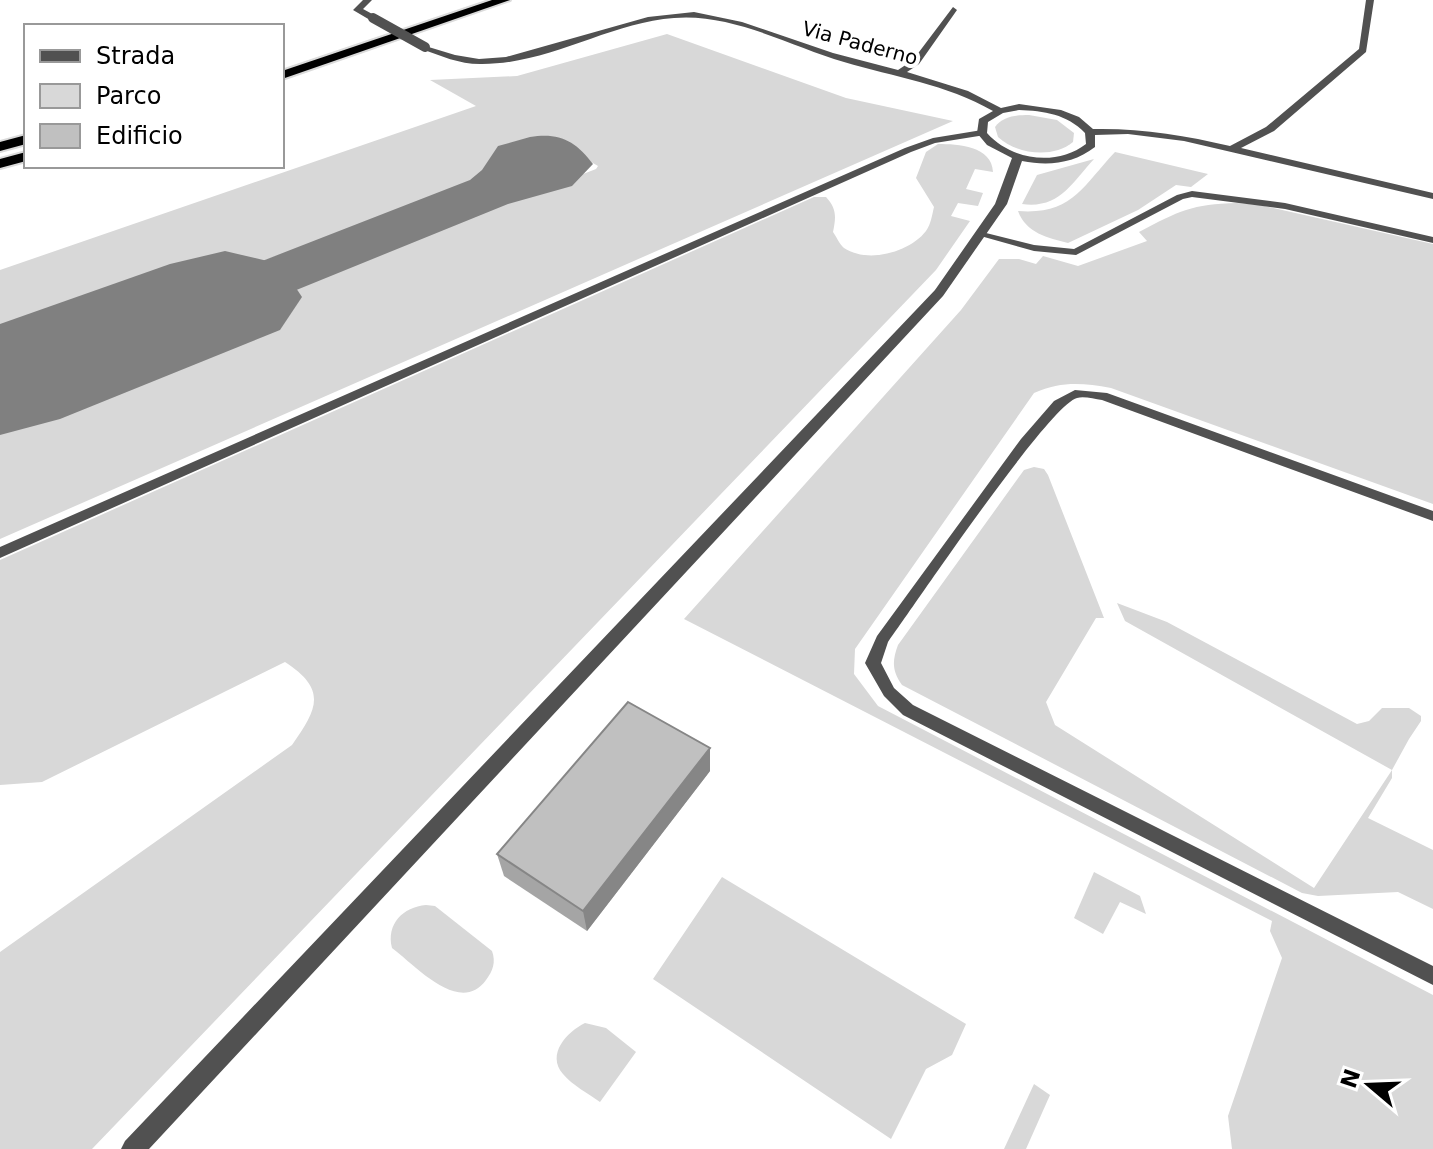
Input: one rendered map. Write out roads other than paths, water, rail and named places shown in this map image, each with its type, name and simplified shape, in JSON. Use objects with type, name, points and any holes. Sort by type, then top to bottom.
[{"type":"highway","points":[[284,60],[467,0]]},
{"type":"highway","points":[[284,74],[504,0]]},
{"type":"highway","points":[[0,147],[24,140]]},
{"type":"highway","points":[[0,164],[24,157]]},
{"type":"street","name":"Via Paderno","points":[[368,0],[357,10],[425,47],[456,58],[492,60],[535,52],[649,19],[700,15],[854,63],[932,80],[1000,111],[1019,107],[1052,110],[1080,121],[1090,132]]},
{"type":"street","points":[[1232,149],[1270,129],[1363,50],[1370,0]]},
{"type":"street","points":[[900,73],[916,62],[953,10]]},
{"type":"street","points":[[1000,111],[983,121],[982,133],[992,146],[1018,156],[1054,159],[1079,154],[1091,145],[1090,132],[1128,131],[1232,149],[1433,196]]},
{"type":"street","points":[[133,1149],[939,293],[1001,204],[1018,156]]},
{"type":"lane","points":[[0,553],[908,150],[933,141],[982,133]]},
{"type":"lane","points":[[982,235],[1034,248],[1076,252],[1180,197],[1192,194],[1285,206],[1433,240]]},
{"type":"lane","points":[[1433,516],[1103,396],[1075,394],[1058,404],[1025,442],[882,640],[873,663],[889,692],[908,710],[1433,976]]}]
